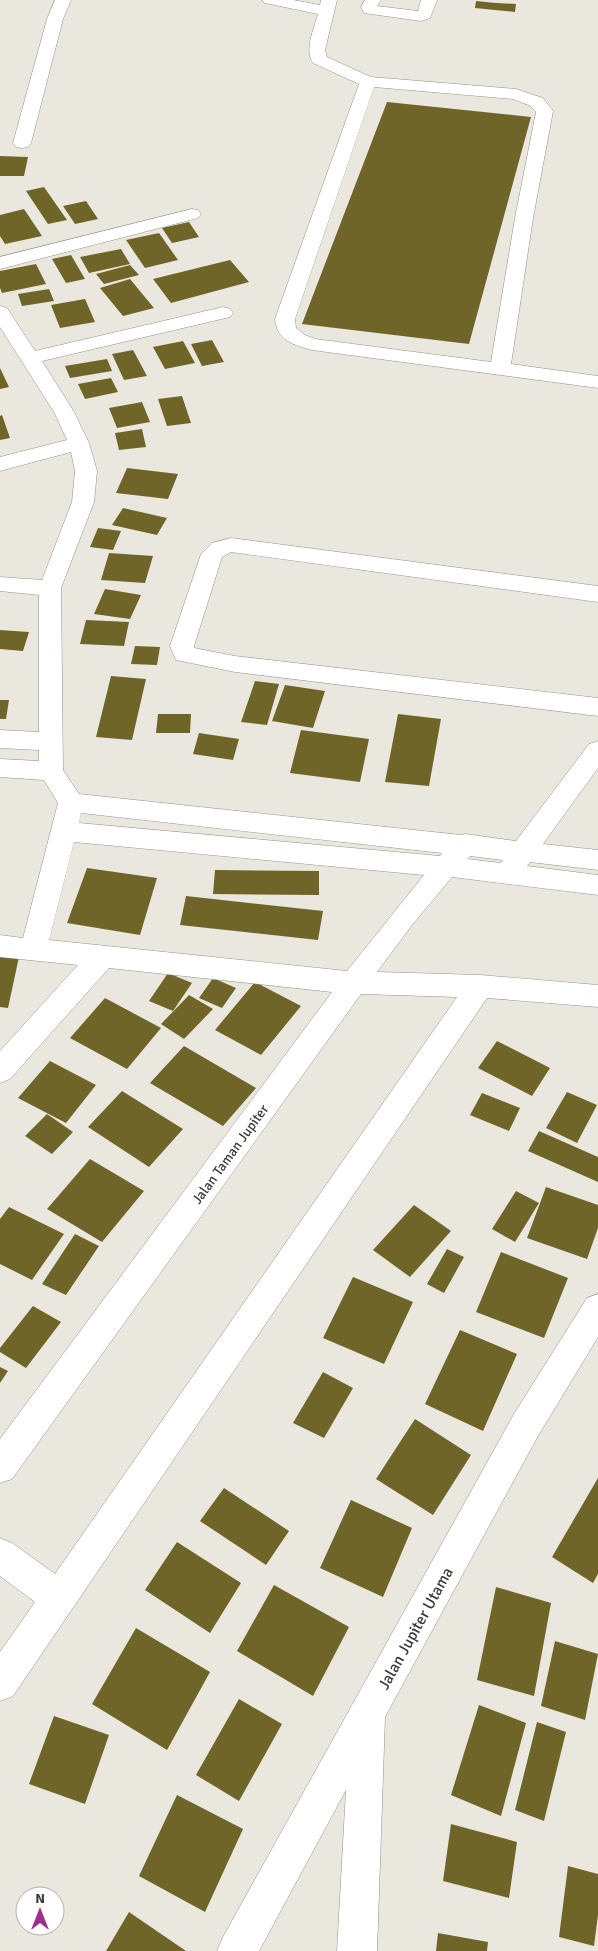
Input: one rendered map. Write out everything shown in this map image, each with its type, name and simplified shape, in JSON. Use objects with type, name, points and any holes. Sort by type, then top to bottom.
[{"type":"street","points":[[22,143],[55,19],[63,0]]},
{"type":"street","points":[[270,0],[327,5],[317,50],[319,60],[368,82],[516,94],[537,102],[544,111],[524,218],[500,368]]},
{"type":"street","points":[[373,0],[369,7],[370,10],[421,16],[424,15],[429,0]]},
{"type":"street","points":[[368,82],[285,319],[286,330],[298,339],[312,344],[598,382]]},
{"type":"street","points":[[0,263],[192,214]]},
{"type":"street","points":[[0,312],[64,412],[79,443],[86,470],[83,502],[50,588],[51,771],[71,803],[34,948]]},
{"type":"street","points":[[30,358],[223,313]]},
{"type":"street","points":[[0,464],[79,443]]},
{"type":"street","points":[[598,594],[231,545],[220,548],[212,554],[182,646],[184,654],[235,664],[598,707]]},
{"type":"street","points":[[0,584],[50,588]]},
{"type":"street","points":[[0,739],[51,742]]},
{"type":"street","points":[[507,874],[598,750]]},
{"type":"street","points":[[0,768],[51,771]]},
{"type":"street","points":[[71,803],[465,844],[598,860]]},
{"type":"street","points":[[64,831],[445,867],[598,885]]},
{"type":"street","name":"Jalan Taman Jupiter","points":[[0,1468],[354,983],[465,844]]},
{"type":"street","points":[[0,946],[34,948],[354,983],[480,986],[598,996]]},
{"type":"street","points":[[0,1071],[103,956]]},
{"type":"street","points":[[0,1683],[480,986]]},
{"type":"street","name":"Jalan Jupiter Utama","points":[[237,1951],[526,1425],[598,1308]]},
{"type":"street","points":[[0,1555],[58,1598]]},
{"type":"street","points":[[357,1951],[368,1713]]},
{"type":"building","points":[[476,1],[516,4],[515,12],[475,8]]},
{"type":"building","points":[[387,102],[531,117],[469,344],[302,324]]},
{"type":"building","points":[[0,156],[28,157],[24,176],[0,176]]},
{"type":"building","points":[[44,187],[67,220],[48,224],[26,191]]},
{"type":"building","points":[[86,201],[98,219],[75,224],[63,206]]},
{"type":"building","points":[[24,209],[42,236],[5,244],[0,236],[0,215]]},
{"type":"building","points":[[189,222],[199,237],[172,243],[162,228]]},
{"type":"building","points":[[159,233],[178,260],[145,268],[126,240]]},
{"type":"building","points":[[121,249],[130,264],[89,273],[80,257]]},
{"type":"building","points":[[71,255],[85,279],[66,283],[52,259]]},
{"type":"building","points":[[230,260],[249,282],[171,303],[153,279]]},
{"type":"building","points":[[36,264],[46,284],[2,293],[0,288],[0,271]]},
{"type":"building","points":[[130,265],[139,275],[104,284],[96,274]]},
{"type":"building","points":[[130,279],[154,308],[123,316],[100,288]]},
{"type":"building","points":[[49,289],[54,301],[22,306],[18,294]]},
{"type":"building","points":[[85,299],[95,322],[60,328],[51,305]]},
{"type":"building","points":[[212,340],[224,362],[202,366],[191,344]]},
{"type":"building","points":[[183,341],[195,363],[165,369],[153,347]]},
{"type":"building","points":[[133,350],[147,376],[124,380],[112,354]]},
{"type":"building","points":[[107,359],[112,371],[70,378],[65,366]]},
{"type":"building","points":[[0,368],[9,387],[0,389]]},
{"type":"building","points":[[111,378],[118,392],[85,399],[78,384]]},
{"type":"building","points":[[182,396],[191,423],[167,426],[158,399]]},
{"type":"building","points":[[142,402],[150,422],[117,428],[109,408]]},
{"type":"building","points":[[2,415],[10,438],[0,440],[0,416]]},
{"type":"building","points":[[142,429],[146,447],[119,450],[115,433]]},
{"type":"building","points":[[127,468],[178,474],[168,499],[116,493]]},
{"type":"building","points":[[123,508],[167,518],[157,535],[112,525]]},
{"type":"building","points":[[98,528],[121,531],[113,550],[90,547]]},
{"type":"building","points":[[109,553],[153,556],[145,583],[101,580]]},
{"type":"building","points":[[105,589],[141,595],[130,619],[94,614]]},
{"type":"building","points":[[86,620],[129,622],[124,646],[80,644]]},
{"type":"building","points":[[0,630],[29,632],[23,651],[0,649]]},
{"type":"building","points":[[135,646],[160,647],[157,665],[131,664]]},
{"type":"building","points":[[111,676],[146,679],[132,740],[96,737]]},
{"type":"building","points":[[255,681],[279,684],[267,725],[241,722]]},
{"type":"building","points":[[285,685],[325,691],[313,728],[272,721]]},
{"type":"building","points":[[0,700],[9,700],[6,719],[0,719]]},
{"type":"building","points":[[158,714],[191,714],[190,733],[156,733]]},
{"type":"building","points":[[398,714],[441,719],[429,786],[385,782]]},
{"type":"building","points":[[301,730],[369,739],[360,782],[290,773]]},
{"type":"building","points":[[199,733],[239,739],[233,760],[193,754]]},
{"type":"building","points":[[87,868],[157,878],[140,935],[67,923]]},
{"type":"building","points":[[215,870],[319,871],[319,895],[213,894]]},
{"type":"building","points":[[186,896],[323,911],[318,940],[180,925]]},
{"type":"building","points":[[0,956],[19,957],[8,1008],[0,1007]]},
{"type":"building","points":[[168,973],[192,983],[173,1011],[149,1001]]},
{"type":"building","points":[[213,978],[236,988],[222,1008],[199,998]]},
{"type":"building","points":[[255,982],[301,1006],[261,1055],[215,1030]]},
{"type":"building","points":[[189,995],[213,1009],[184,1039],[161,1024]]},
{"type":"building","points":[[105,998],[161,1028],[127,1069],[70,1038]]},
{"type":"building","points":[[497,1041],[550,1068],[532,1096],[478,1068]]},
{"type":"building","points":[[184,1046],[256,1088],[223,1126],[150,1083]]},
{"type":"building","points":[[50,1061],[96,1085],[66,1123],[18,1098]]},
{"type":"building","points":[[122,1091],[183,1129],[149,1167],[88,1127]]},
{"type":"building","points":[[567,1092],[597,1105],[577,1143],[546,1128]]},
{"type":"building","points":[[482,1093],[520,1108],[509,1131],[470,1115]]},
{"type":"building","points":[[47,1114],[73,1132],[52,1154],[25,1136]]},
{"type":"building","points":[[539,1131],[598,1157],[598,1182],[528,1151]]},
{"type":"building","points":[[90,1159],[144,1191],[102,1242],[47,1209]]},
{"type":"building","points":[[546,1187],[598,1205],[598,1228],[587,1259],[527,1238]]},
{"type":"building","points":[[516,1191],[539,1203],[515,1242],[492,1229]]},
{"type":"building","points":[[414,1205],[451,1231],[410,1277],[373,1250]]},
{"type":"building","points":[[9,1207],[64,1234],[32,1280],[0,1264],[0,1219]]},
{"type":"building","points":[[75,1234],[99,1246],[66,1295],[42,1284]]},
{"type":"building","points":[[447,1249],[464,1257],[444,1293],[427,1284]]},
{"type":"building","points":[[501,1252],[568,1278],[544,1338],[476,1312]]},
{"type":"building","points":[[353,1277],[413,1302],[384,1364],[323,1338]]},
{"type":"building","points":[[33,1306],[61,1322],[26,1368],[0,1352],[0,1348]]},
{"type":"building","points":[[460,1330],[517,1354],[483,1431],[425,1404]]},
{"type":"building","points":[[0,1367],[8,1371],[0,1383]]},
{"type":"building","points":[[323,1372],[353,1388],[324,1438],[293,1423]]},
{"type":"building","points":[[415,1419],[471,1455],[433,1515],[376,1479]]},
{"type":"building","points":[[598,1478],[598,1574],[593,1583],[552,1557]]},
{"type":"building","points":[[224,1488],[289,1531],[266,1565],[200,1521]]},
{"type":"building","points":[[351,1500],[412,1528],[383,1597],[320,1568]]},
{"type":"building","points":[[177,1542],[241,1583],[210,1633],[145,1590]]},
{"type":"building","points":[[274,1585],[349,1627],[313,1696],[237,1651]]},
{"type":"building","points":[[496,1587],[551,1603],[534,1696],[477,1680]]},
{"type":"building","points":[[136,1628],[210,1672],[167,1750],[92,1704]]},
{"type":"building","points":[[555,1641],[598,1654],[585,1720],[541,1706]]},
{"type":"building","points":[[239,1699],[282,1724],[239,1801],[196,1775]]},
{"type":"building","points":[[479,1705],[526,1723],[501,1816],[451,1795]]},
{"type":"building","points":[[54,1716],[109,1735],[85,1804],[29,1784]]},
{"type":"building","points":[[537,1722],[566,1732],[544,1821],[515,1810]]},
{"type":"building","points":[[177,1795],[243,1829],[205,1912],[139,1876]]},
{"type":"building","points":[[451,1824],[517,1842],[509,1898],[443,1881]]},
{"type":"building","points":[[568,1866],[598,1874],[598,1915],[594,1946],[559,1937]]},
{"type":"building","points":[[129,1912],[186,1951],[106,1951]]},
{"type":"building","points":[[438,1933],[488,1942],[487,1951],[436,1951]]}]
